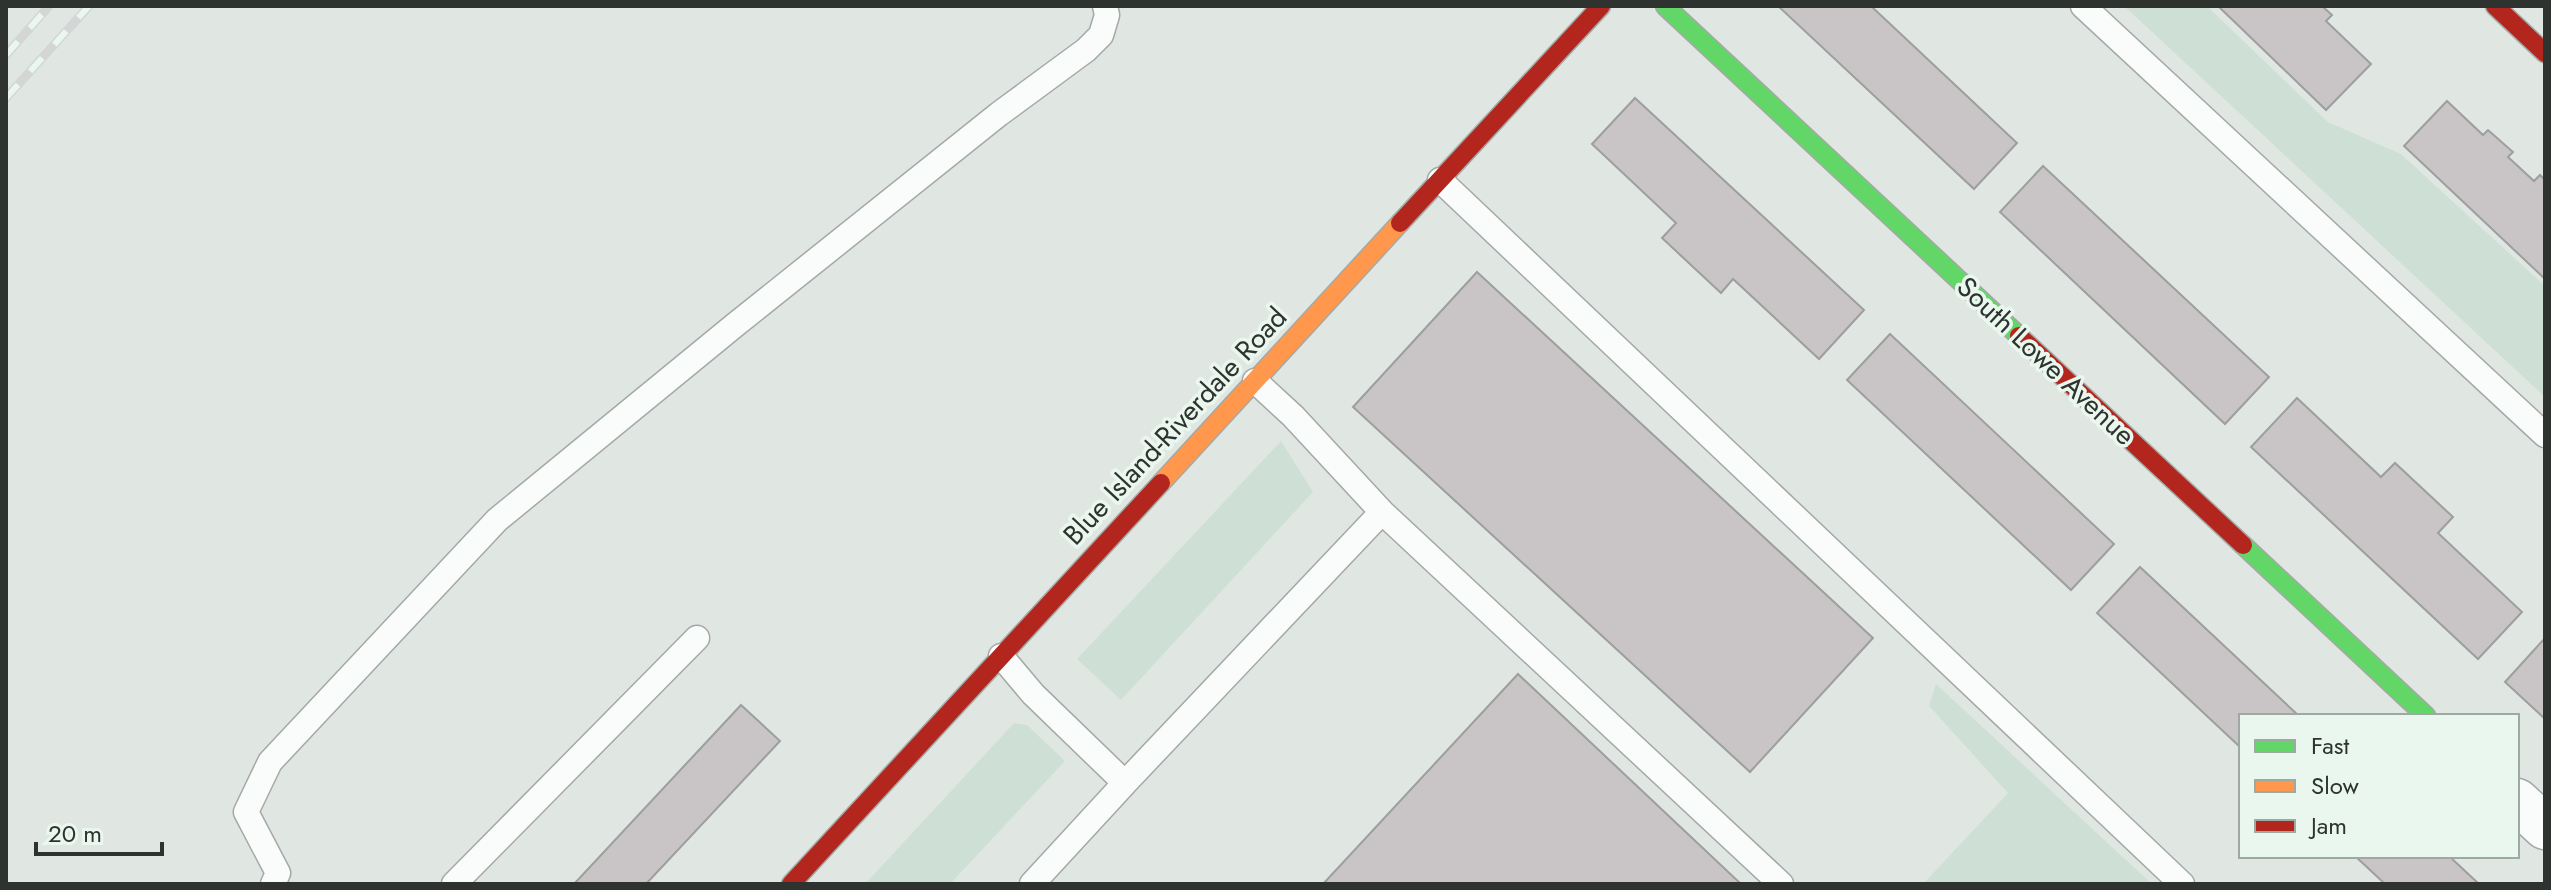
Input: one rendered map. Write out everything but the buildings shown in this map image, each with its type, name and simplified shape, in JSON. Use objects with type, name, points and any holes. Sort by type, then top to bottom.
[{"type":"street","name":"Blue Island-Riverdale Road","points":[[791,884],[1601,6]]},
{"type":"street","name":"South Lowe Avenue","points":[[1665,6],[2424,714]]},
{"type":"street","points":[[2495,6],[2545,53]]},
{"type":"street","points":[[2519,803],[2545,827]]},
{"type":"lane","points":[[273,884],[278,873],[246,812],[256,785],[270,762],[497,520],[999,114],[1086,50],[1101,35],[1107,15],[1105,6]]},
{"type":"lane","points":[[2083,6],[2545,435]]},
{"type":"lane","points":[[1440,180],[2182,884]]},
{"type":"lane","points":[[1255,381],[1293,416],[1382,512],[1781,884]]},
{"type":"lane","points":[[1032,884],[1382,512]]},
{"type":"lane","points":[[454,884],[697,638]]},
{"type":"lane","points":[[1001,656],[1033,694],[1125,783]]},
{"type":"green space","points":[[2124,6],[2207,6],[2328,122],[2401,154],[2545,286],[2545,397]]},
{"type":"green space","points":[[1281,441],[1313,492],[1121,700],[1077,659]]},
{"type":"green space","points":[[1936,684],[2152,884],[1923,884],[2008,793],[1929,706]]},
{"type":"green space","points":[[1014,723],[1027,725],[1065,761],[950,884],[865,884]]},
{"type":"railway","points":[[6,55],[49,6]]},
{"type":"railway","points":[[6,98],[89,6]]},
{"type":"traffic: fast","points":[[1665,6],[2019,336]]},
{"type":"traffic: fast","points":[[2243,545],[2424,714]]},
{"type":"traffic: slow","points":[[1161,483],[1400,223]]},
{"type":"traffic: jam","points":[[1400,223],[1601,6]]},
{"type":"traffic: jam","points":[[2495,6],[2545,53]]},
{"type":"traffic: jam","points":[[2019,336],[2243,545]]},
{"type":"traffic: jam","points":[[791,884],[1161,483]]}]
